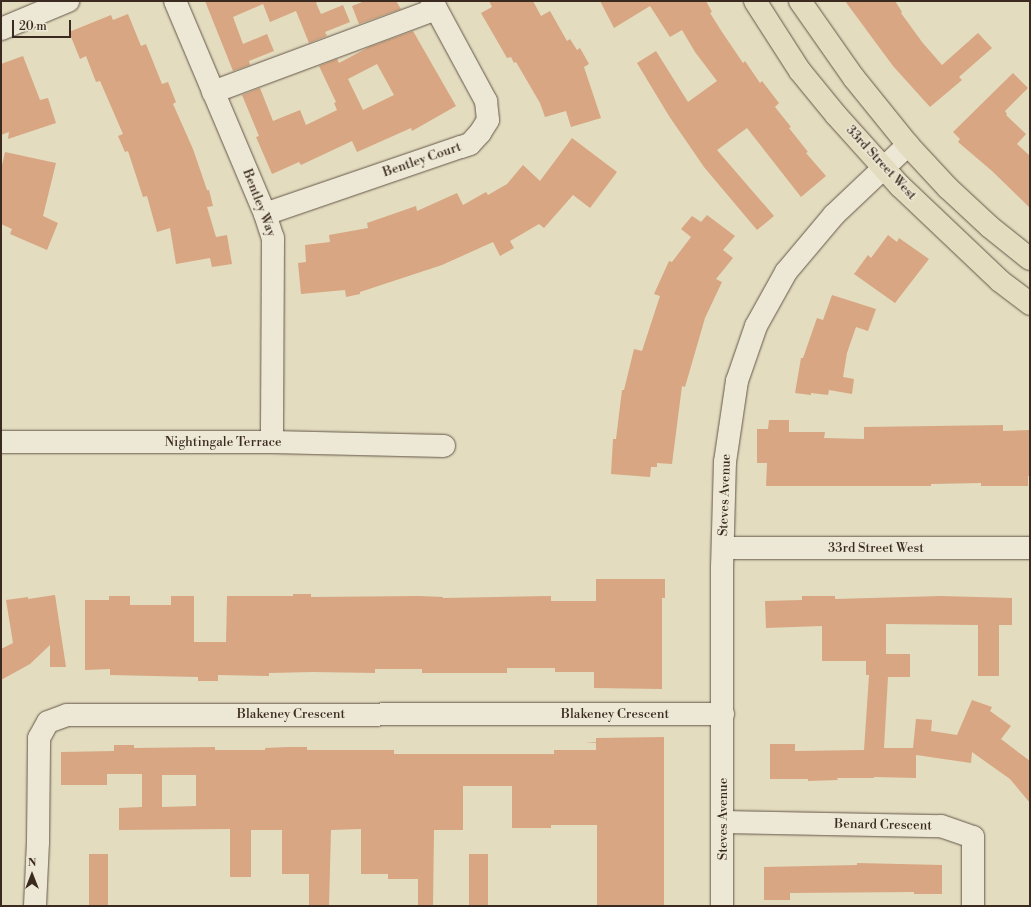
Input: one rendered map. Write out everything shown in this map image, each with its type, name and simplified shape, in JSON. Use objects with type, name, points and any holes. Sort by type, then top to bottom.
[{"type":"main road","name":"33rd Street West","points":[[755,1],[800,71],[884,168],[938,224],[1000,281],[1030,304]]},
{"type":"main road","points":[[800,1],[854,78],[908,145],[948,188],[990,227],[1030,259]]},
{"type":"street","points":[[1,29],[68,1]]},
{"type":"street","name":"Bentley Way","points":[[175,1],[212,92],[265,214],[274,246],[272,442]]},
{"type":"street","points":[[212,92],[434,5]]},
{"type":"street","name":"Bentley Court","points":[[265,214],[470,144],[480,133],[488,120],[486,101],[434,5]]},
{"type":"street","name":"Steves Avenue","points":[[722,906],[722,548],[725,462],[730,420],[737,381],[756,326],[786,272],[834,215],[908,145]]},
{"type":"street","name":"Nightingale Terrace","points":[[1,442],[272,442],[444,446]]},
{"type":"street","name":"33rd Street West","points":[[722,548],[1030,548]]},
{"type":"street","name":"Blakeney Crescent","points":[[35,906],[38,842],[39,738],[48,722],[67,715],[722,714]]},
{"type":"street","name":"Benard Crescent","points":[[722,822],[941,826],[973,837],[973,906]]},
{"type":"building","points":[[205,1],[319,1],[316,3],[321,14],[343,5],[350,22],[325,32],[327,36],[309,43],[296,11],[270,22],[263,4],[233,17],[243,44],[267,34],[274,51],[249,61],[250,65],[233,71]]},
{"type":"building","points":[[365,1],[396,1],[401,9],[359,24],[352,6]]},
{"type":"building","points":[[489,1],[533,1],[541,16],[550,11],[567,41],[570,39],[577,50],[580,48],[589,64],[584,67],[601,118],[571,127],[566,111],[545,117],[540,103],[516,62],[514,63],[511,57],[507,58],[481,13],[492,7]]},
{"type":"building","points":[[600,1],[706,1],[712,12],[710,13],[743,63],[745,61],[760,83],[762,81],[779,103],[775,107],[808,152],[806,153],[826,176],[801,197],[747,128],[717,150],[774,216],[757,230],[704,167],[669,116],[637,63],[656,51],[688,102],[717,81],[695,52],[682,30],[670,37],[650,6],[614,28]]},
{"type":"building","points":[[845,1],[895,1],[902,12],[901,13],[922,42],[942,65],[978,33],[992,48],[959,77],[962,80],[930,107],[893,66]]},
{"type":"building","points":[[128,14],[141,46],[146,44],[162,84],[168,82],[176,102],[173,104],[193,149],[207,190],[209,190],[213,206],[207,207],[216,237],[227,235],[232,264],[212,267],[210,258],[176,264],[170,228],[157,232],[147,196],[143,197],[128,151],[125,152],[118,136],[123,134],[100,81],[96,82],[86,56],[80,59],[69,32],[111,15],[113,20]]},
{"type":"building","points":[[413,31],[456,106],[412,131],[411,128],[357,152],[352,141],[301,165],[299,162],[272,174],[256,137],[259,136],[242,95],[260,88],[273,121],[300,110],[306,125],[337,110],[334,103],[336,102],[319,66],[337,59],[339,63],[369,47]],"holes":[[[377,64],[394,95],[363,110],[348,79]]]},
{"type":"building","points":[[23,56],[40,100],[48,98],[56,123],[8,139],[9,132],[1,135],[1,64]]},
{"type":"building","points":[[1013,73],[1028,88],[1005,111],[1007,114],[1006,115],[1026,134],[1017,144],[1030,156],[1030,208],[992,171],[958,142],[960,139],[953,132]]},
{"type":"building","points":[[572,138],[617,172],[590,208],[573,195],[544,228],[539,224],[510,241],[514,248],[500,256],[493,242],[442,265],[360,292],[360,294],[346,297],[345,290],[301,294],[298,263],[306,262],[305,245],[330,242],[329,235],[368,228],[367,223],[416,206],[417,211],[457,193],[463,205],[486,192],[488,195],[507,184],[523,165],[540,181]]},
{"type":"building","points":[[5,152],[56,163],[43,216],[58,223],[47,250],[10,234],[12,229],[1,224],[1,170]]},
{"type":"building","points":[[707,215],[735,236],[723,250],[733,258],[716,279],[722,282],[705,318],[685,387],[682,386],[672,464],[657,463],[657,467],[651,467],[650,477],[611,474],[613,439],[616,439],[622,390],[624,390],[634,349],[642,351],[660,296],[654,294],[669,261],[672,262],[691,237],[681,229],[692,216],[701,222]]},
{"type":"building","points":[[888,235],[897,242],[899,238],[929,259],[895,303],[854,274],[868,255],[871,258]]},
{"type":"building","points":[[832,295],[876,309],[868,331],[856,327],[847,353],[843,377],[854,379],[852,394],[829,390],[828,395],[795,393],[801,358],[803,358],[817,318],[823,320]]},
{"type":"building","points":[[769,420],[789,420],[789,432],[825,432],[824,438],[864,439],[864,427],[1003,425],[1003,431],[1030,430],[1030,476],[1028,476],[1028,486],[981,486],[981,483],[931,484],[931,486],[766,486],[767,463],[757,463],[757,429],[768,429]]},
{"type":"building","points":[[596,579],[665,579],[665,598],[662,598],[662,689],[594,688],[594,672],[555,672],[555,668],[507,668],[507,673],[422,673],[422,669],[375,669],[375,673],[269,673],[269,676],[218,675],[218,681],[198,681],[198,677],[110,675],[110,669],[85,670],[85,600],[109,600],[109,596],[130,596],[130,605],[171,605],[171,596],[194,596],[194,642],[226,642],[227,596],[293,596],[293,594],[311,594],[311,597],[419,596],[443,598],[551,596],[551,601],[596,601]]},
{"type":"building","points":[[55,595],[66,667],[50,667],[50,645],[30,664],[1,680],[1,649],[13,643],[6,600],[28,597],[28,599]]},
{"type":"building","points":[[802,596],[835,596],[835,599],[941,596],[1012,598],[1012,625],[999,625],[999,676],[978,676],[978,625],[886,624],[886,654],[910,654],[910,677],[888,677],[884,748],[913,748],[916,719],[932,720],[931,731],[957,735],[972,700],[992,707],[990,711],[1011,726],[1001,739],[1030,761],[1030,803],[1010,779],[972,752],[971,763],[916,755],[916,778],[837,778],[838,780],[808,781],[808,779],[770,779],[770,744],[795,744],[795,751],[864,750],[869,675],[866,675],[866,661],[822,661],[822,626],[766,628],[765,601],[802,600]]},
{"type":"building","points":[[664,737],[664,906],[597,906],[597,825],[551,825],[551,828],[512,828],[512,786],[463,786],[463,830],[434,830],[433,906],[418,906],[418,879],[388,879],[388,874],[361,874],[361,829],[331,830],[329,906],[309,906],[309,874],[282,874],[282,830],[251,830],[251,877],[230,877],[230,829],[119,830],[119,808],[142,807],[142,774],[107,774],[107,785],[61,785],[61,752],[114,751],[114,745],[134,745],[134,748],[215,747],[215,750],[265,750],[265,748],[307,747],[307,750],[394,750],[394,754],[554,754],[554,750],[596,750],[596,738]],"holes":[[[162,775],[196,775],[196,806],[162,807]]]},
{"type":"building","points":[[89,854],[108,854],[108,906],[89,906]]},
{"type":"building","points":[[469,854],[488,854],[488,906],[469,906]]},
{"type":"building","points":[[857,863],[942,865],[942,894],[914,894],[914,892],[790,893],[790,900],[764,900],[764,867],[857,865]]}]
